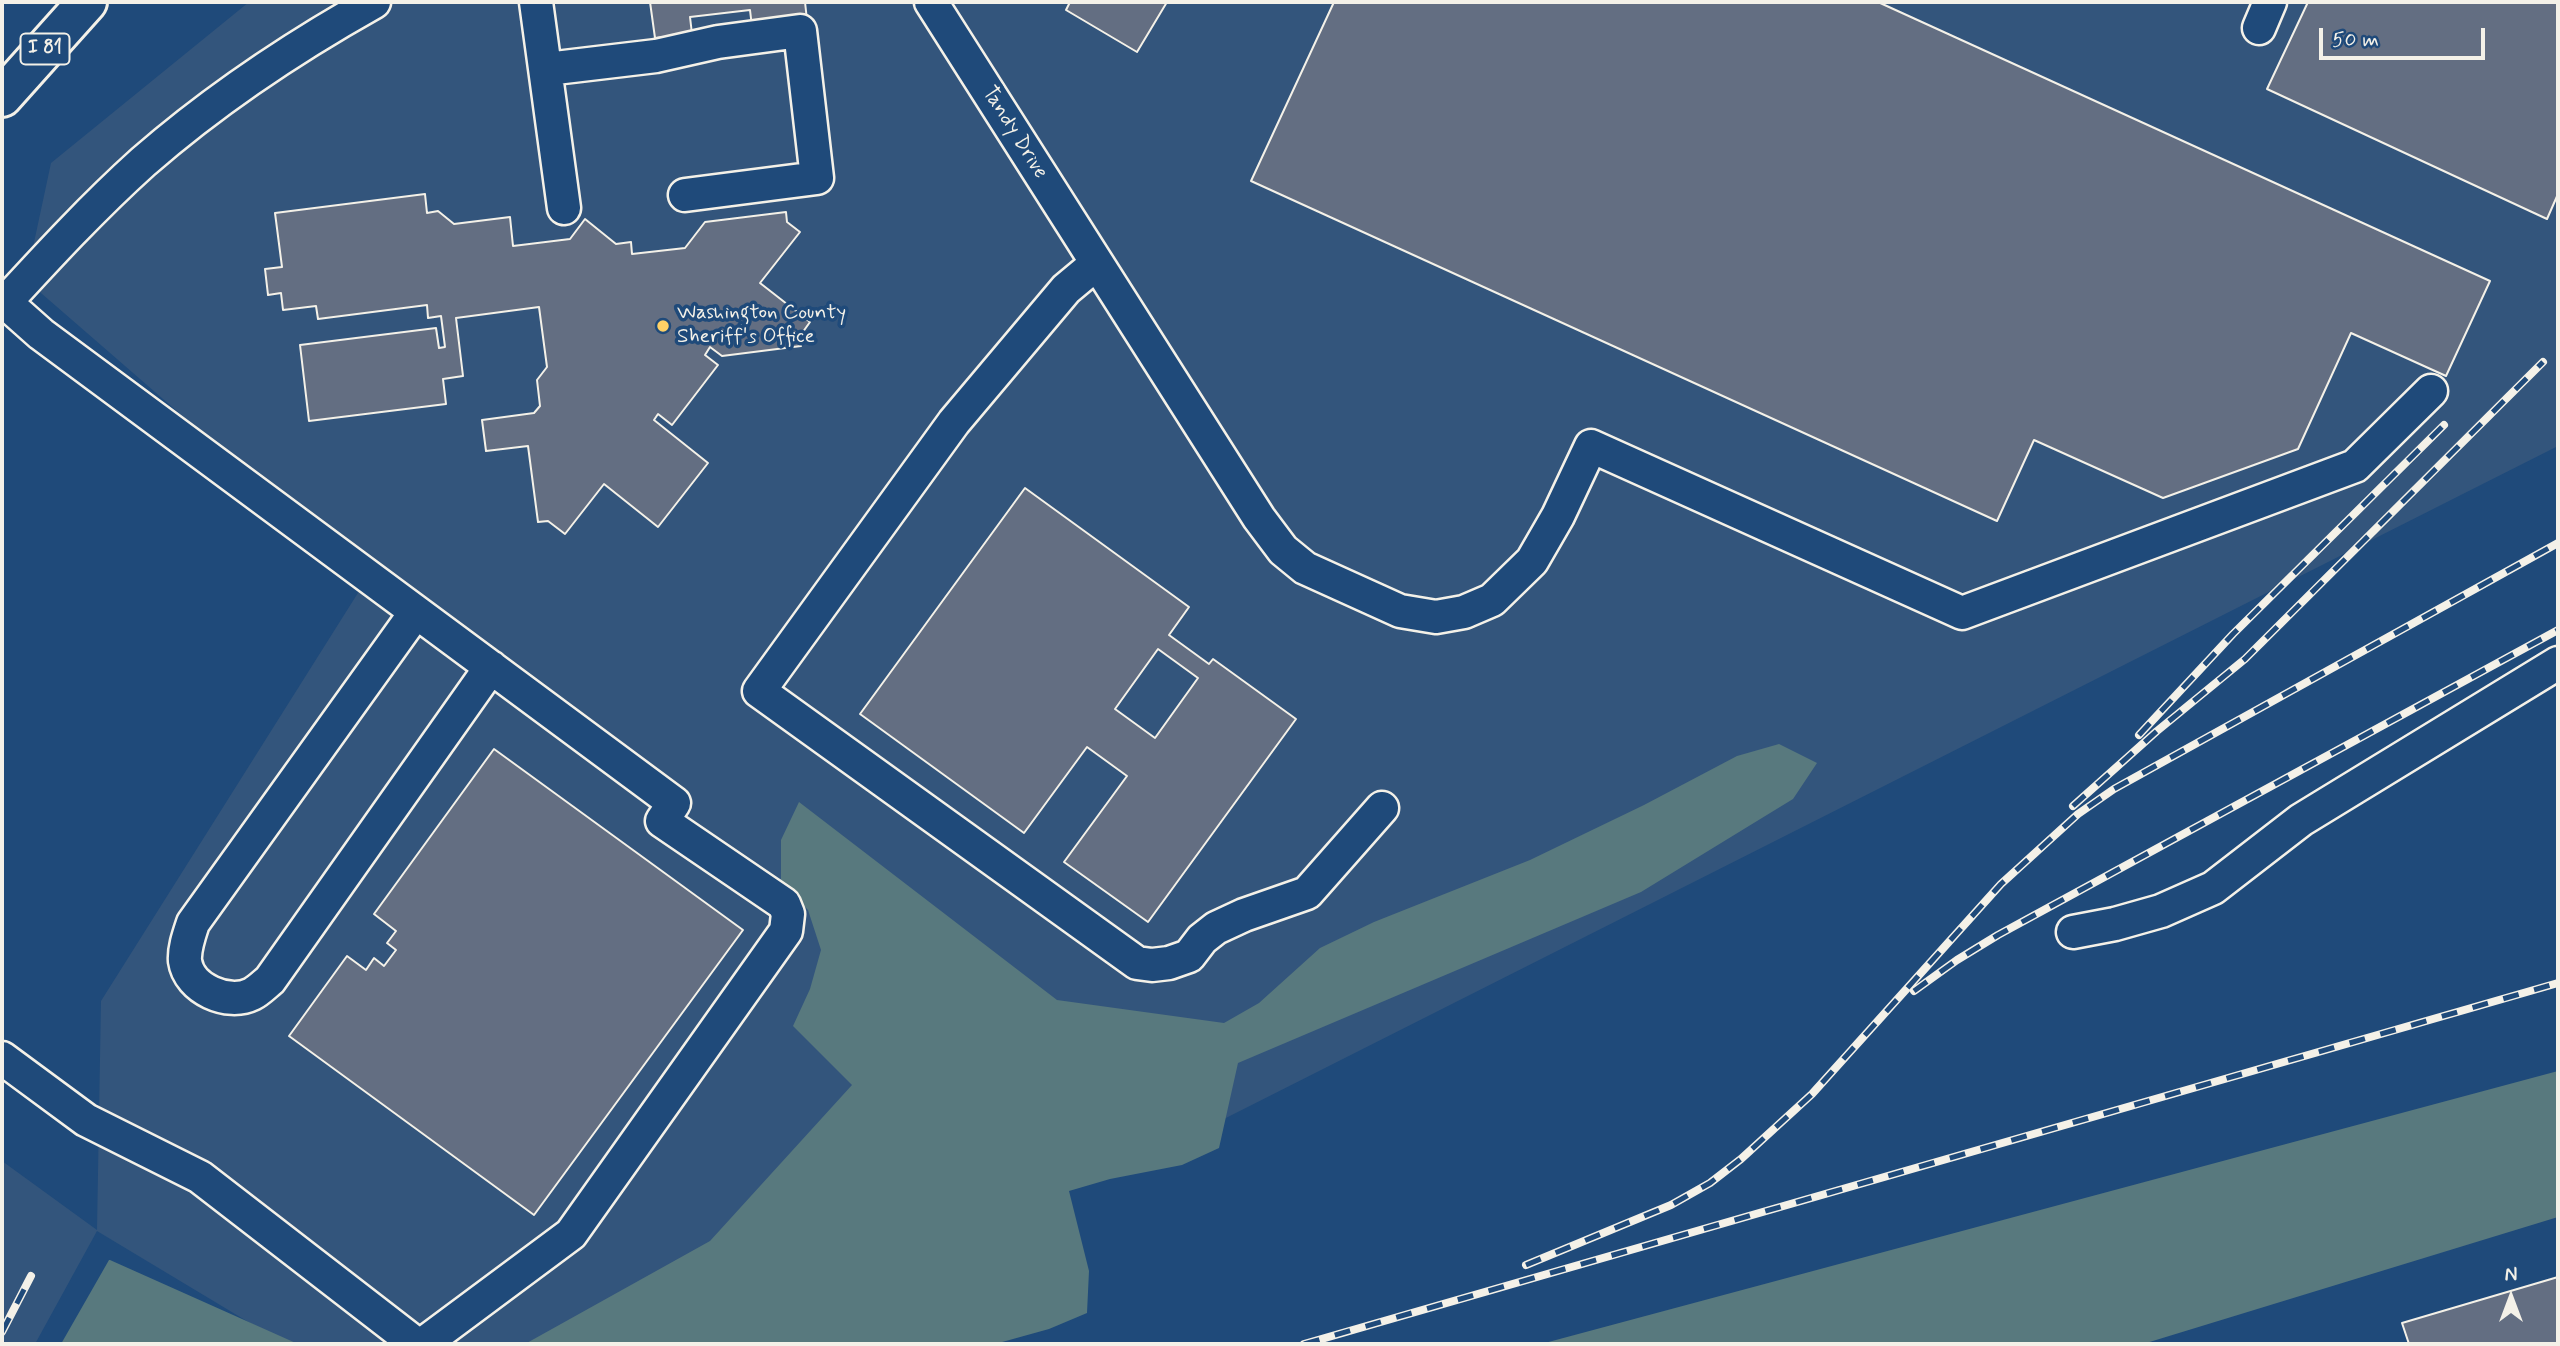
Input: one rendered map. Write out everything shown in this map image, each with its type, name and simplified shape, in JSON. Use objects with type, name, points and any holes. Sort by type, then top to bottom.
[{"type":"highway","name":"I 81","points":[[2,97],[87,2]]},
{"type":"street","points":[[374,2],[303,42],[229,94],[144,162],[74,230],[4,304],[674,803],[662,821],[784,904],[788,914],[786,930],[571,1234],[423,1344]]},
{"type":"street","points":[[536,2],[564,208]]},
{"type":"street","name":"Tandy Drive","points":[[931,2],[1259,518],[1283,550],[1305,568],[1400,611],[1436,617],[1464,612],[1492,600],[1513,582],[1532,561],[1558,516],[1591,446],[1962,613],[2355,466],[2431,391]]},
{"type":"street","points":[[547,69],[656,57],[718,42],[800,31],[817,178],[685,195]]},
{"type":"street","points":[[1096,264],[1066,289],[954,422],[759,691],[1137,963],[1169,963],[1189,956],[1202,939],[1216,928],[1307,893],[1382,808]]},
{"type":"street","points":[[416,612],[193,923],[186,946],[185,963],[202,987],[220,997],[237,999],[253,994],[270,980],[491,667]]},
{"type":"street","points":[[2073,932],[2161,911],[2213,888],[2301,820],[2558,663]]},
{"type":"street","points":[[2,1058],[86,1120],[200,1177],[416,1344]]},
{"type":"shaded area","points":[[249,2],[2558,2],[2558,446],[1214,1124],[707,1344],[285,1344],[97,1231],[35,1344],[2,1344],[2,1161],[97,1230],[101,1001],[368,577],[26,280],[51,163]]},
{"type":"green space","points":[[1779,744],[1817,763],[1793,799],[1641,892],[1238,1063],[1219,1148],[1182,1165],[1110,1179],[1069,1191],[1089,1271],[1087,1313],[1049,1329],[995,1344],[525,1344],[710,1241],[852,1085],[793,1026],[810,989],[821,950],[808,910],[781,881],[781,840],[799,802],[1057,1000],[1224,1023],[1259,1003],[1320,948],[1374,922],[1530,860],[1737,756]]},
{"type":"green space","points":[[2558,1071],[2558,1217],[2143,1344],[1541,1344]]},
{"type":"green space","points":[[110,1260],[298,1344],[61,1344]]},
{"type":"building","points":[[650,2],[805,2],[807,20],[752,27],[750,10],[690,17],[692,34],[655,38]]},
{"type":"building","points":[[1070,2],[1167,2],[1137,52],[1066,10]]},
{"type":"building","points":[[1334,2],[1878,2],[2490,281],[2446,376],[2351,333],[2298,449],[2163,498],[2034,440],[1997,521],[1251,181]]},
{"type":"building","points":[[2308,2],[2558,2],[2558,194],[2547,219],[2267,89]]},
{"type":"building","points":[[425,194],[427,213],[438,211],[454,224],[510,217],[513,246],[570,239],[585,219],[616,244],[631,242],[632,254],[685,248],[705,222],[786,212],[787,222],[800,232],[760,283],[810,322],[800,336],[801,346],[722,356],[710,347],[705,355],[718,365],[672,425],[658,414],[654,420],[708,463],[658,527],[604,484],[565,534],[548,521],[538,522],[528,446],[486,451],[482,420],[534,413],[540,406],[537,380],[547,367],[539,307],[456,318],[463,376],[443,379],[446,404],[309,421],[300,345],[436,328],[439,348],[445,347],[441,316],[428,318],[427,305],[318,319],[316,306],[283,310],[281,293],[268,295],[265,269],[282,267],[275,213]]},
{"type":"building","points":[[1025,488],[1189,607],[1169,635],[1209,664],[1213,659],[1296,719],[1148,922],[1064,862],[1127,776],[1087,747],[1024,833],[860,714]],"holes":[[[1158,649],[1198,678],[1155,738],[1115,709]]]},
{"type":"building","points":[[494,749],[743,930],[534,1215],[289,1036],[347,956],[366,970],[374,958],[384,966],[396,950],[387,943],[396,931],[374,914]]},
{"type":"building","points":[[2558,1277],[2558,1344],[2409,1344],[2402,1323]]},
{"type":"railway","points":[[2073,806],[2157,731],[2245,659],[2543,362]]},
{"type":"railway","points":[[2139,735],[2233,634],[2444,425]]},
{"type":"railway","points":[[1526,1265],[1671,1205],[1710,1183],[1741,1159],[1812,1094],[2001,884],[2078,814],[2114,789],[2558,543]]},
{"type":"railway","points":[[1914,991],[1998,935],[2558,630]]},
{"type":"railway","points":[[1304,1344],[2558,983]]},
{"type":"railway","points":[[2,1332],[31,1276]]},
{"type":"place","name":"Washington County Sheriff's Office","points":[[663,326]]}]
